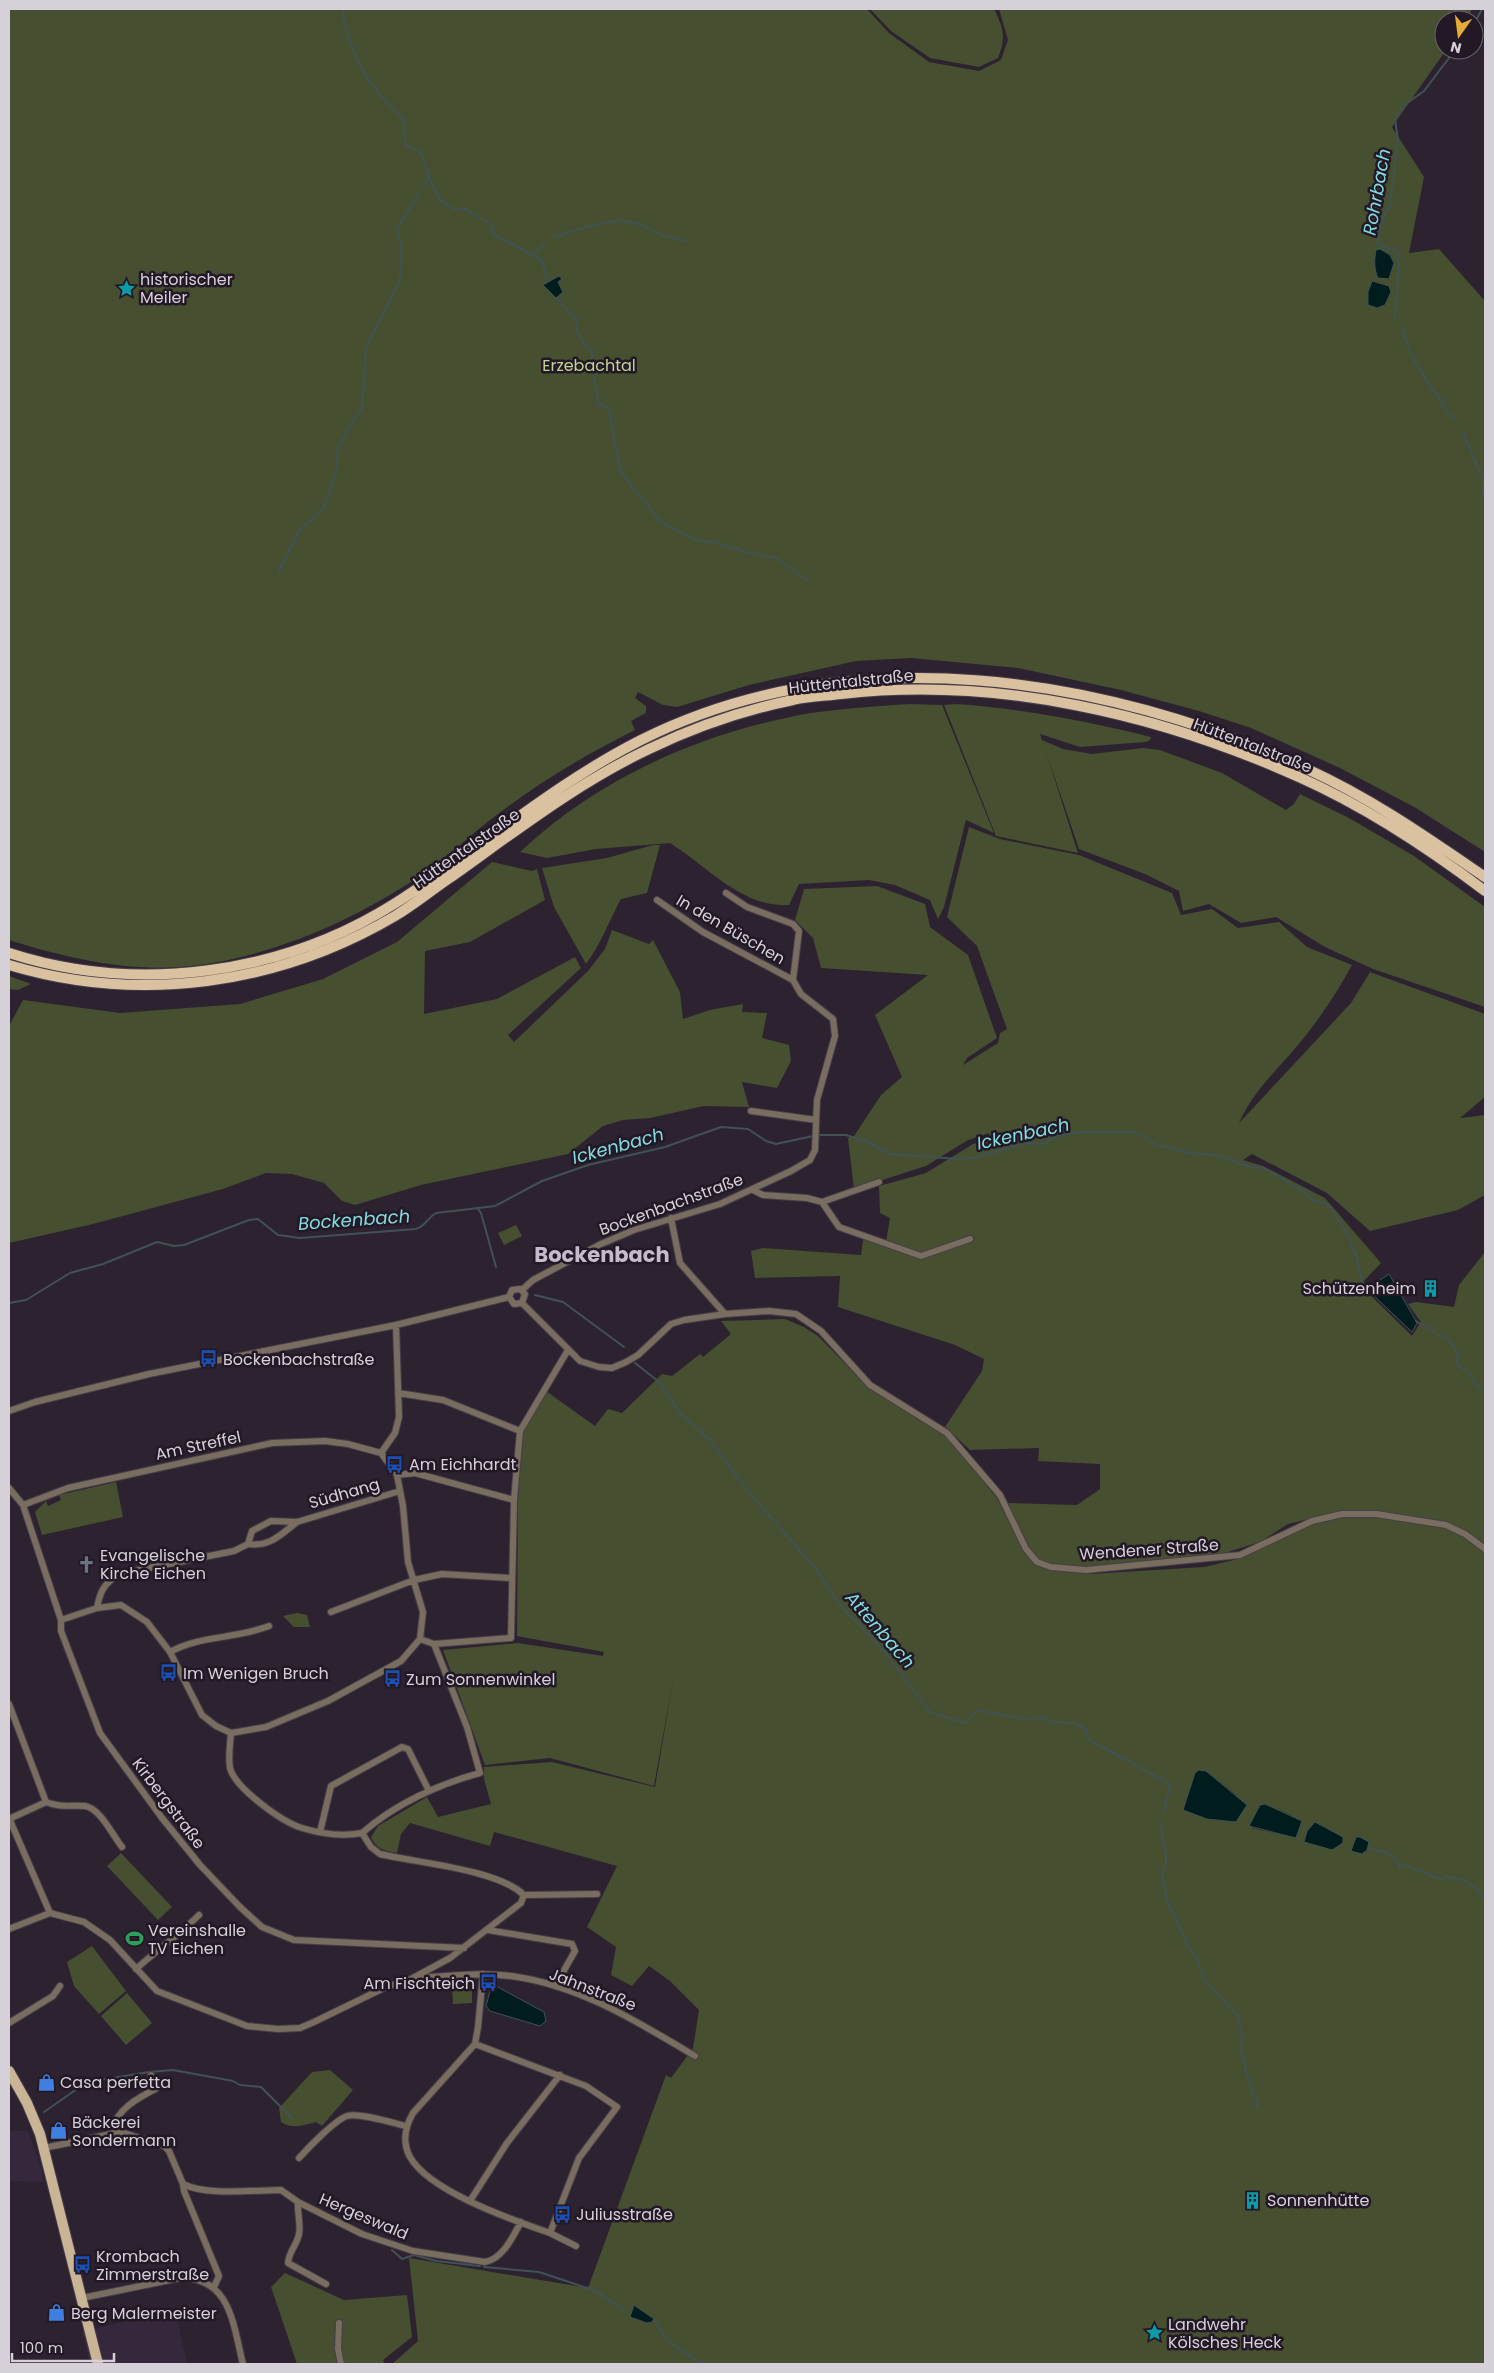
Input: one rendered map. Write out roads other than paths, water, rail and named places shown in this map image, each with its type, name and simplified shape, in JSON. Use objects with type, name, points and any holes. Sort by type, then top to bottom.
[{"type":"highway","name":"Hüttentalstraße","points":[[9,952],[32,960],[80,969],[129,974],[176,974],[225,968],[271,958],[317,942],[393,904],[581,773],[644,739],[701,714],[745,701],[794,689],[864,680],[930,678],[990,682],[1066,693],[1153,713],[1218,733],[1308,769],[1359,796],[1410,825],[1485,877]]},
{"type":"highway","name":"Hüttentalstraße","points":[[9,965],[77,981],[128,985],[177,985],[227,979],[274,969],[321,954],[398,914],[547,809],[596,778],[648,749],[706,725],[796,699],[865,691],[931,688],[989,692],[1063,703],[1151,723],[1224,746],[1303,779],[1354,806],[1403,834],[1485,891]]},
{"type":"main road","points":[[9,2071],[27,2102],[44,2148],[98,2364]]},
{"type":"street","points":[[726,893],[747,907],[792,924],[799,931],[793,980]]},
{"type":"street","name":"In den Büschen","points":[[657,900],[703,932],[793,980]]},
{"type":"street","name":"Bockenbachstraße","points":[[522,1290],[533,1280],[600,1244],[634,1230],[720,1204],[753,1190],[806,1163],[815,1150],[817,1100],[832,1046],[835,1026],[829,1013],[801,994],[793,980]]},
{"type":"street","points":[[751,1111],[816,1120]]},
{"type":"street","points":[[753,1190],[763,1195],[808,1198],[822,1202],[880,1182]]},
{"type":"street","points":[[822,1202],[839,1227],[921,1256],[970,1239]]},
{"type":"street","points":[[671,1218],[680,1263],[725,1314]]},
{"type":"street","points":[[509,1297],[512,1290],[522,1290],[525,1296],[522,1303]]},
{"type":"street","points":[[509,1297],[514,1304],[522,1303]]},
{"type":"street","points":[[9,1411],[35,1402],[149,1374],[396,1325],[509,1297]]},
{"type":"street","points":[[522,1303],[580,1361],[591,1366],[612,1368],[638,1355],[671,1324],[684,1320],[725,1314]]},
{"type":"street","name":"Wendener Straße","points":[[725,1314],[782,1311],[796,1314],[820,1331],[870,1384],[947,1433],[1000,1495],[1026,1549],[1037,1562],[1051,1567],[1086,1570],[1240,1555],[1312,1521],[1342,1514],[1376,1514],[1446,1526],[1465,1534],[1485,1549]]},
{"type":"street","points":[[61,1620],[97,1608],[121,1606],[147,1622],[170,1652],[202,1715],[231,1733],[266,1727],[328,1702],[401,1661],[420,1639],[423,1612],[408,1562],[397,1475],[382,1453],[398,1426],[396,1325]]},
{"type":"street","points":[[420,1639],[434,1644],[512,1638],[514,1500],[520,1431],[568,1350]]},
{"type":"street","points":[[398,1393],[443,1400],[520,1431]]},
{"type":"street","name":"Am Streffel","points":[[23,1505],[68,1488],[272,1443],[325,1441],[348,1444],[382,1453]]},
{"type":"street","points":[[397,1475],[415,1473],[514,1500]]},
{"type":"street","name":"Kirbergstraße","points":[[9,1488],[23,1505],[61,1620],[61,1631],[100,1734],[162,1818],[200,1865],[240,1907],[262,1927],[294,1940],[464,1948]]},
{"type":"street","name":"Südhang","points":[[248,1544],[252,1531],[271,1521],[297,1522],[400,1491]]},
{"type":"street","name":"Südhang","points":[[97,1608],[100,1592],[106,1583],[119,1574],[234,1551],[248,1544],[261,1546],[297,1522]]},
{"type":"street","points":[[331,1612],[414,1580],[442,1574],[512,1578]]},
{"type":"street","points":[[170,1652],[199,1640],[258,1630],[269,1626]]},
{"type":"street","points":[[231,1733],[229,1749],[230,1768],[236,1781],[246,1793],[300,1828],[337,1835],[362,1832],[429,1791],[452,1780],[480,1772],[467,1727],[434,1644]]},
{"type":"street","points":[[9,1704],[46,1802]]},
{"type":"street","points":[[320,1832],[331,1786],[402,1748],[408,1749],[429,1791]]},
{"type":"street","points":[[9,1929],[50,1913],[9,1818],[46,1802],[60,1807],[86,1806],[94,1809],[122,1847]]},
{"type":"street","points":[[362,1832],[371,1847],[380,1854],[462,1869],[517,1888],[524,1895],[597,1894]]},
{"type":"street","name":"Jahnstraße","points":[[50,1913],[88,1923],[110,1940],[157,1991],[247,2026],[278,2029],[300,2028],[386,1987],[411,1979],[450,1958],[521,1903],[524,1895]]},
{"type":"street","points":[[136,1970],[158,1949],[174,1940],[199,1915]]},
{"type":"street","points":[[488,1930],[572,1944],[575,1951],[555,1986]]},
{"type":"street","points":[[483,1974],[475,2044],[413,2113],[406,2126],[406,2148],[413,2161],[447,2189],[470,2201],[550,2233],[576,2246]]},
{"type":"street","name":"Jahnstraße","points":[[411,1979],[483,1974],[512,1976],[555,1986],[621,2012],[695,2056]]},
{"type":"street","points":[[9,2023],[53,1996],[60,1986]]},
{"type":"street","points":[[475,2044],[586,2086],[617,2107],[579,2158],[550,2233]]},
{"type":"street","points":[[111,2132],[115,2119],[132,2101],[156,2088],[151,2075]]},
{"type":"street","points":[[470,2201],[507,2143],[560,2075]]},
{"type":"street","points":[[299,2158],[315,2141],[347,2116],[358,2116],[406,2126]]},
{"type":"street","points":[[44,2148],[111,2132],[130,2134],[164,2146],[183,2184],[220,2276],[214,2286]]},
{"type":"street","name":"Hergeswald","points":[[183,2184],[197,2189],[281,2190],[298,2202],[362,2234],[413,2251],[485,2262],[492,2261],[504,2250],[521,2222]]},
{"type":"street","name":"Hergeswald","points":[[298,2202],[300,2231],[298,2240],[289,2253],[288,2264],[326,2284]]},
{"type":"street","points":[[82,2298],[180,2278],[192,2278],[214,2286],[226,2303],[243,2364]]},
{"type":"street","points":[[339,2323],[338,2349],[341,2364]]},
{"type":"waterway","points":[[342,9],[350,42],[362,70],[381,95],[404,119],[405,145],[421,152],[429,178],[441,201],[454,209],[465,209],[491,224],[493,234],[542,260],[547,281]]},
{"type":"waterway","name":"Rohrbach","points":[[1395,319],[1399,264],[1398,251],[1378,245],[1380,225],[1390,205],[1398,140],[1395,119],[1403,106],[1424,91],[1447,60]]},
{"type":"waterway","points":[[424,186],[429,178]]},
{"type":"waterway","points":[[278,573],[299,531],[324,507],[336,472],[338,449],[350,425],[362,409],[366,347],[400,280],[401,245],[397,229],[418,195]]},
{"type":"waterway","points":[[554,237],[594,225],[620,220],[643,225],[660,235],[687,241]]},
{"type":"waterway","points":[[533,255],[545,243]]},
{"type":"waterway","points":[[556,298],[576,319],[580,337],[592,351],[592,365],[598,403],[609,408],[620,471],[661,522],[698,541],[714,542],[746,552],[776,558],[808,581]]},
{"type":"waterway","name":"Rohrbach","points":[[1402,327],[1418,367],[1443,403],[1444,409],[1455,419]]},
{"type":"waterway","name":"Rohrbach","points":[[1463,432],[1484,482],[1483,494],[1485,498]]},
{"type":"waterway","name":"Bockenbach","points":[[9,1303],[26,1300],[70,1273],[103,1264],[157,1242],[174,1246],[184,1245],[249,1220],[258,1219],[278,1235],[300,1238],[416,1229],[436,1213],[495,1206],[542,1181],[588,1165],[665,1147],[721,1127],[748,1129],[766,1141],[776,1144],[813,1136]]},
{"type":"waterway","name":"Ickenbach","points":[[818,1135],[846,1135],[868,1142],[890,1154],[958,1159],[972,1158],[1029,1143],[1042,1144],[1060,1135],[1083,1132],[1135,1132],[1155,1144],[1189,1153],[1215,1155],[1251,1167],[1264,1168],[1301,1190],[1313,1200],[1327,1204],[1345,1230],[1356,1255],[1362,1282],[1370,1288]]},
{"type":"waterway","name":"Attenbach","points":[[478,1209],[481,1213],[496,1267]]},
{"type":"waterway","name":"Attenbach","points":[[535,1295],[563,1302],[624,1347]]},
{"type":"waterway","name":"Ickenbach","points":[[1416,1321],[1450,1341],[1458,1354],[1456,1364],[1470,1374],[1474,1383],[1482,1390]]},
{"type":"waterway","name":"Attenbach","points":[[635,1363],[658,1381],[681,1414],[709,1439],[747,1490],[816,1569],[839,1604],[884,1651],[930,1712],[965,1723],[978,1710],[1023,1719],[1044,1718],[1052,1722],[1074,1723],[1087,1730],[1086,1735],[1090,1740],[1170,1784],[1164,1812]]},
{"type":"waterway","points":[[1161,1822],[1162,1839],[1166,1852],[1166,1863],[1162,1873],[1168,1904],[1187,1945],[1197,1959],[1204,1980],[1238,2016],[1242,2037],[1241,2052],[1252,2092],[1257,2100],[1257,2109]]},
{"type":"waterway","points":[[1369,1848],[1392,1856],[1398,1862],[1399,1867],[1405,1865],[1443,1880],[1446,1877],[1452,1877],[1464,1881],[1475,1887],[1485,1901]]},
{"type":"waterway","points":[[44,2112],[87,2082],[173,2070],[233,2081],[240,2085],[261,2087],[293,2119]]},
{"type":"waterway","points":[[392,2250],[402,2259],[414,2255],[436,2261],[480,2266]]},
{"type":"waterway","points":[[484,2267],[539,2272],[590,2288],[625,2310]]},
{"type":"waterway","points":[[654,2319],[667,2341],[703,2364]]},
{"type":"place","name":"historischer Meiler","points":[[126,288]]},
{"type":"place","name":"Schützenheim","points":[[1430,1288]]},
{"type":"place","name":"Bockenbachstraße","points":[[209,1359]]},
{"type":"place","name":"Am Eichhardt","points":[[395,1464]]},
{"type":"place","name":"Evangelische Kirche Eichen","points":[[86,1564]]},
{"type":"place","name":"Im Wenigen Bruch","points":[[169,1673]]},
{"type":"place","name":"Zum Sonnenwinkel","points":[[392,1679]]},
{"type":"place","name":"Vereinshalle TV Eichen","points":[[134,1939]]},
{"type":"place","name":"Am Fischteich","points":[[489,1983]]},
{"type":"place","name":"Casa perfetta","points":[[46,2082]]},
{"type":"place","name":"Bäckerei Sondermann","points":[[58,2131]]},
{"type":"place","name":"Sonnenhütte","points":[[1253,2200]]},
{"type":"place","name":"Juliusstraße","points":[[562,2214]]},
{"type":"place","name":"Krombach Zimmerstraße","points":[[82,2265]]},
{"type":"place","name":"Berg Malermeister","points":[[57,2313]]},
{"type":"place","name":"Landwehr Kölsches Heck","points":[[1154,2333]]},
{"type":"district","name":"Bockenbach","points":[[602,1255]]},
{"type":"park label","name":"Erzebachtal","points":[[589,365]]}]
